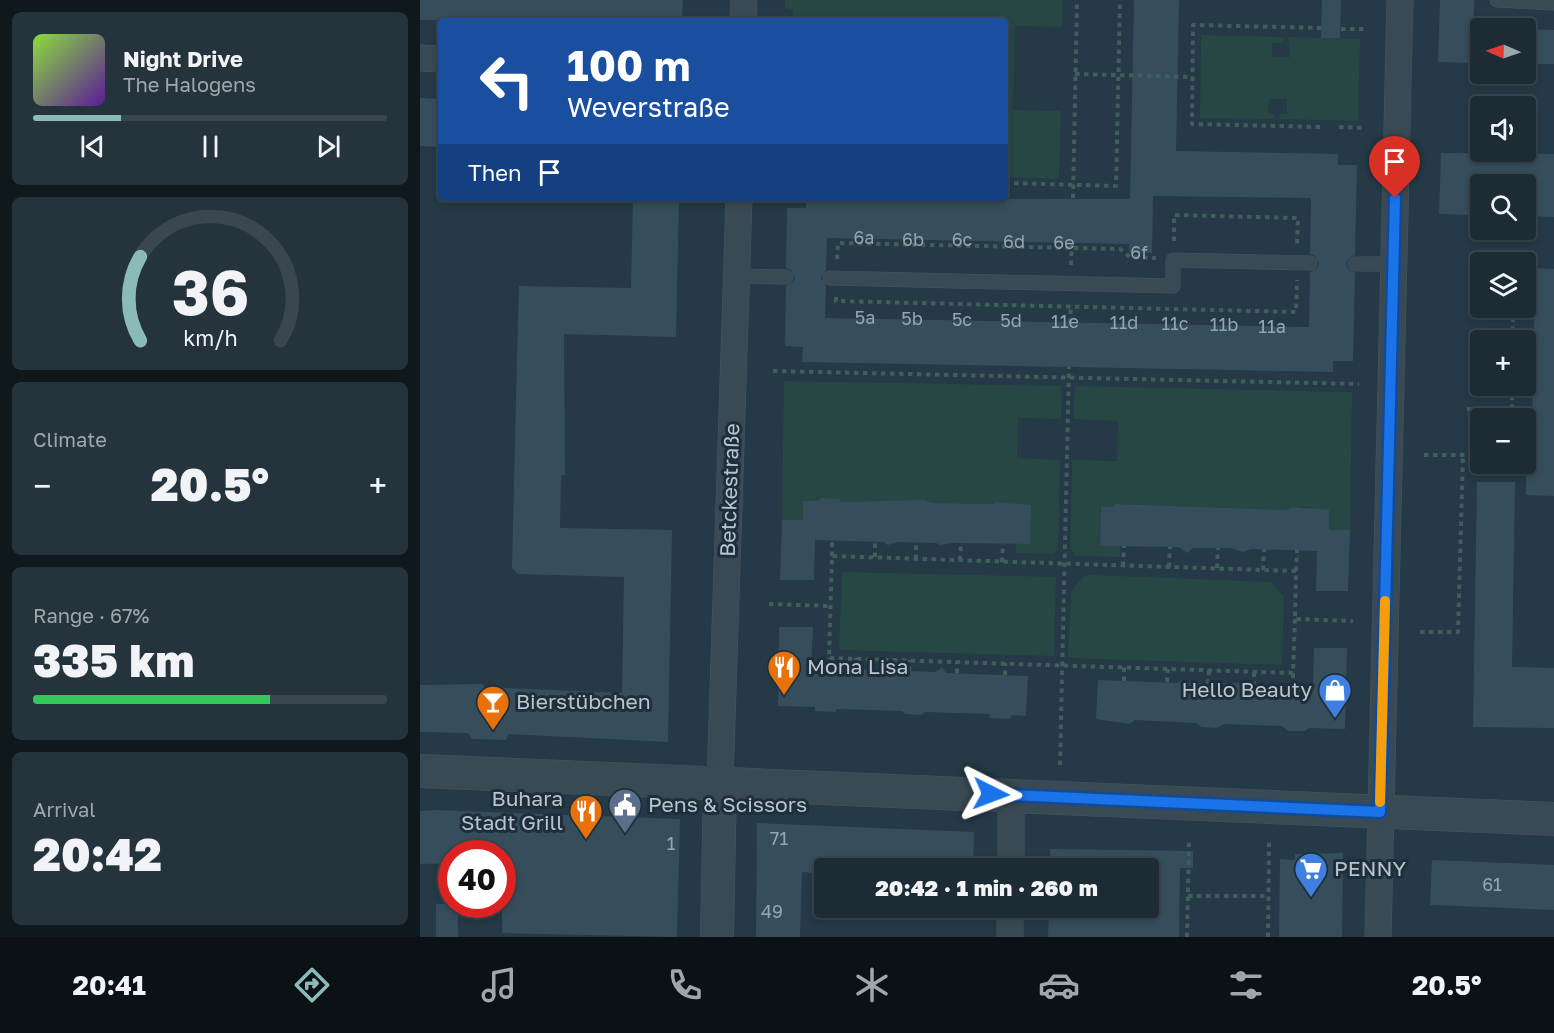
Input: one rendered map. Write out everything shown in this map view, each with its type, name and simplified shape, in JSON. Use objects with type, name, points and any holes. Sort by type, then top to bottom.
[{"type":"street","points":[[743,18],[744,0]]},
{"type":"street","points":[[1378,937],[1400,0]]},
{"type":"street","points":[[420,58],[438,59]]},
{"type":"street","name":"Betckestraße","points":[[720,782],[739,201]]},
{"type":"street","points":[[420,771],[1554,819]]},
{"type":"street","points":[[717,937],[720,782]]},
{"type":"street","points":[[1011,795],[1011,858]]},
{"type":"street","points":[[1010,918],[1010,937]]},
{"type":"lane","points":[[1497,0],[1554,3]]},
{"type":"lane","points":[[830,278],[1173,286],[1173,260],[1310,263]]},
{"type":"lane","points":[[1355,264],[1394,264]]},
{"type":"lane","points":[[737,276],[786,277]]},
{"type":"path","points":[[1073,198],[1077,0]]},
{"type":"path","points":[[1008,183],[1116,186],[1120,0]]},
{"type":"path","points":[[1320,126],[1192,124],[1193,26],[1322,28]]},
{"type":"path","points":[[1341,29],[1367,29]]},
{"type":"path","points":[[1076,74],[1192,77]]},
{"type":"path","points":[[1339,127],[1365,128]]},
{"type":"path","points":[[1120,249],[1130,257]]},
{"type":"path","points":[[1060,765],[1069,367]]},
{"type":"path","points":[[773,371],[1359,384]]},
{"type":"path","points":[[1424,455],[1470,455]]},
{"type":"path","points":[[1420,632],[1458,632],[1463,455]]},
{"type":"path","points":[[828,668],[832,541]]},
{"type":"path","points":[[875,542],[875,557]]},
{"type":"path","points":[[916,542],[916,559]]},
{"type":"path","points":[[960,560],[961,543]]},
{"type":"path","points":[[1002,562],[1003,544]]},
{"type":"path","points":[[1124,546],[1124,566]]},
{"type":"path","points":[[1169,567],[1170,547]]},
{"type":"path","points":[[1217,568],[1218,548]]},
{"type":"path","points":[[1263,570],[1264,549]]},
{"type":"path","points":[[1293,687],[1298,550]]},
{"type":"path","points":[[832,556],[1296,571]]},
{"type":"path","points":[[769,604],[830,606]]},
{"type":"path","points":[[1295,619],[1353,621]]},
{"type":"path","points":[[828,658],[1293,673]]},
{"type":"path","points":[[855,669],[856,658]]},
{"type":"path","points":[[909,660],[909,671]]},
{"type":"path","points":[[957,662],[957,674]]},
{"type":"path","points":[[1005,663],[1005,675]]},
{"type":"path","points":[[1124,667],[1124,681]]},
{"type":"path","points":[[1167,669],[1167,682]]},
{"type":"path","points":[[1208,684],[1209,670]]},
{"type":"path","points":[[1254,672],[1254,686]]},
{"type":"path","points":[[1187,937],[1189,840]]},
{"type":"path","points":[[1268,937],[1269,842]]},
{"type":"path","points":[[1188,896],[1268,896]]},
{"type":"green space","points":[[785,0],[1063,0],[1062,27],[1015,26],[1013,110],[1061,111],[1059,179],[1008,177],[1008,18],[792,18],[793,10],[785,9]]},
{"type":"green space","points":[[1201,35],[1284,37],[1283,43],[1272,43],[1272,57],[1290,57],[1288,37],[1360,39],[1358,121],[1279,119],[1280,114],[1287,114],[1287,99],[1269,99],[1268,113],[1274,114],[1274,119],[1200,118]]},
{"type":"green space","points":[[784,381],[1062,386],[1061,419],[1018,418],[1017,458],[1060,460],[1058,549],[1054,554],[1016,553],[1016,544],[1030,544],[1031,506],[996,502],[994,504],[928,503],[925,501],[841,502],[839,499],[803,520],[782,520]]},
{"type":"green space","points":[[1075,386],[1352,392],[1350,530],[1329,530],[1310,507],[1293,507],[1290,510],[1116,504],[1115,507],[1101,507],[1100,546],[1120,546],[1120,557],[1075,556],[1070,548],[1072,460],[1117,461],[1118,421],[1073,419]]},
{"type":"green space","points":[[842,572],[1056,577],[1054,656],[839,650]]},
{"type":"green space","points":[[1091,575],[1271,582],[1284,596],[1282,665],[1068,658],[1071,592],[1083,577]]},
{"type":"building","points":[[420,0],[683,0],[682,18],[438,18],[438,20],[420,20]]},
{"type":"building","points":[[1134,0],[1179,0],[1176,151],[1338,154],[1338,165],[1357,165],[1355,255],[1350,257],[1346,263],[1348,269],[1355,273],[1353,361],[1333,361],[1333,372],[802,362],[803,347],[785,346],[786,286],[793,282],[795,277],[791,270],[786,268],[787,208],[806,208],[806,201],[1008,201],[1008,199],[1130,199]],"holes":[[[1153,196],[1311,198],[1310,254],[1315,256],[1319,263],[1317,268],[1310,272],[1309,327],[825,318],[826,286],[821,278],[826,270],[827,238],[1129,244],[1129,252],[1152,253]]]},
{"type":"building","points":[[1322,0],[1341,0],[1340,38],[1321,38]]},
{"type":"building","points":[[1440,0],[1474,0],[1474,18],[1470,18],[1470,63],[1438,62]]},
{"type":"building","points":[[1536,29],[1554,30],[1554,64],[1536,64]]},
{"type":"building","points":[[420,98],[438,99],[438,147],[420,146]]},
{"type":"building","points":[[1441,153],[1470,153],[1470,162],[1536,162],[1536,154],[1554,154],[1554,217],[1536,216],[1536,174],[1470,174],[1470,215],[1439,214]]},
{"type":"building","points":[[633,201],[679,201],[676,337],[564,334],[565,475],[561,475],[560,528],[672,530],[668,742],[509,734],[506,740],[472,739],[468,733],[420,732],[420,685],[482,684],[485,687],[622,693],[624,577],[518,574],[512,568],[519,286],[631,288]]},
{"type":"building","points":[[1536,268],[1554,269],[1554,496],[1526,495],[1526,474],[1536,474],[1536,408],[1532,408],[1533,396],[1536,396],[1536,330],[1534,330]]},
{"type":"building","points":[[1477,482],[1515,482],[1512,667],[1554,668],[1554,728],[1473,727]]},
{"type":"building","points":[[821,498],[839,499],[841,502],[925,500],[931,503],[993,504],[996,502],[1031,505],[1030,544],[952,543],[940,545],[898,542],[888,545],[883,542],[815,540],[814,580],[780,580],[782,520],[803,520],[803,501],[818,501]]},
{"type":"building","points":[[1115,504],[1288,510],[1293,507],[1329,510],[1329,530],[1350,530],[1348,591],[1316,591],[1317,551],[1251,549],[1243,552],[1231,548],[1193,548],[1187,553],[1179,547],[1100,546],[1101,507],[1115,507]]},
{"type":"building","points":[[779,627],[813,627],[811,668],[936,672],[942,667],[946,673],[1028,676],[1026,716],[1012,715],[1010,719],[990,718],[989,714],[925,712],[922,715],[905,714],[902,711],[837,709],[835,712],[815,711],[815,707],[778,706]]},
{"type":"building","points":[[1314,648],[1347,648],[1345,729],[1309,728],[1305,731],[1288,731],[1282,726],[1224,724],[1217,728],[1201,727],[1196,723],[1135,720],[1130,724],[1096,719],[1098,680],[1178,683],[1181,680],[1192,683],[1241,683],[1313,688]]},
{"type":"building","points":[[420,811],[680,819],[677,937],[502,933],[502,918],[516,918],[516,840],[438,840],[438,863],[420,864]]},
{"type":"building","points":[[757,823],[974,832],[973,858],[814,858],[814,873],[802,872],[800,937],[756,937]]},
{"type":"building","points":[[1050,849],[1193,851],[1193,868],[1180,868],[1179,937],[1048,937],[1049,918],[1159,918],[1159,858],[1050,858]]},
{"type":"building","name":"PENNY","points":[[1343,853],[1342,937],[1279,937],[1280,859],[1295,860],[1295,854]]},
{"type":"building","points":[[1432,860],[1554,865],[1554,910],[1430,905]]},
{"type":"building","points":[[436,904],[438,904],[438,918],[458,918],[458,937],[436,937]]},
{"type":"slow traffic","points":[[1380,802],[1385,601]]},
{"type":"place","name":"Mona Lisa","points":[[784,696]]},
{"type":"place","name":"Hello Beauty","points":[[1335,719]]},
{"type":"place","name":"Bierstübchen","points":[[493,731]]},
{"type":"place","name":"Pens & Scissors","points":[[625,834]]},
{"type":"place","name":"Buhara Stadt Grill","points":[[586,840]]},
{"type":"place","name":"PENNY","points":[[1311,898]]},
{"type":"route","points":[[991,794],[1380,812],[1395,198]]}]
